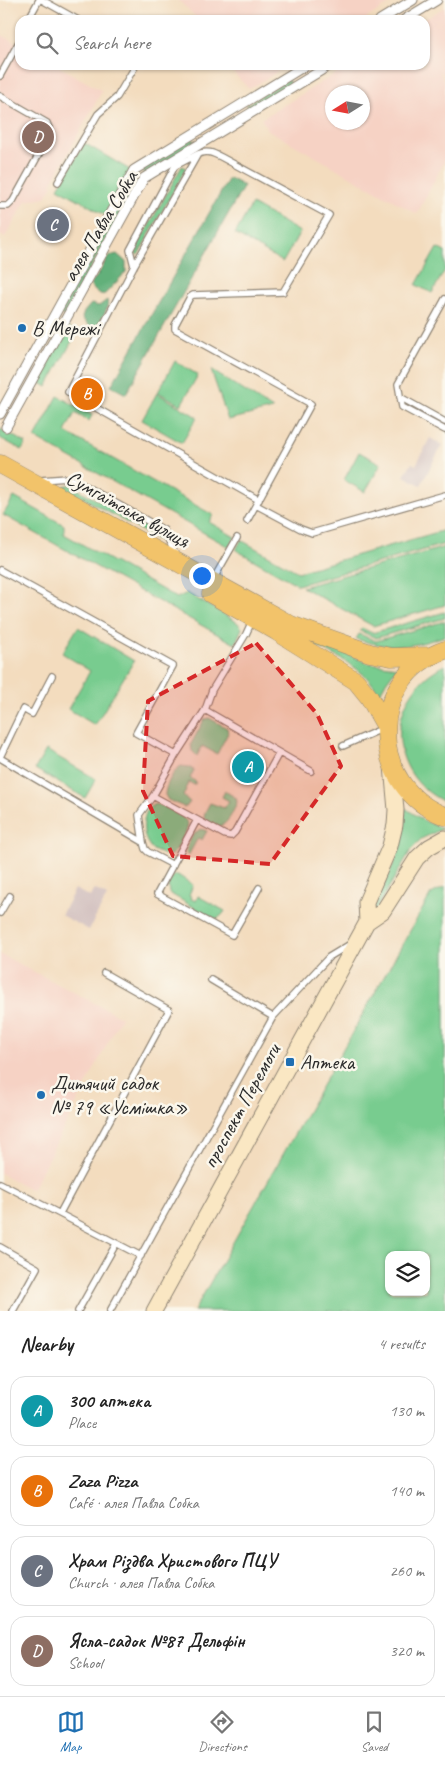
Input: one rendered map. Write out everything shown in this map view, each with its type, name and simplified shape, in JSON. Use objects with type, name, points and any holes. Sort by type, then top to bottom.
[{"type":"main road","name":"Сумгаїтська вулиця","points":[[0,464],[291,625],[360,650],[391,657],[438,653]]},
{"type":"main road","name":"Сумгаїтська вулиця","points":[[0,476],[276,631],[356,681],[370,698],[386,728]]},
{"type":"main road","points":[[367,922],[366,902],[390,846],[395,825],[396,810],[386,728],[391,703],[396,692],[411,672],[438,653]]},
{"type":"main road","points":[[391,764],[412,796],[432,810],[445,816]]},
{"type":"main road","points":[[367,922],[383,911],[417,858],[429,847],[445,838]]},
{"type":"main road","name":"проспект Перемоги","points":[[154,1311],[367,922]]},
{"type":"street","points":[[388,15],[413,0]]},
{"type":"street","points":[[412,15],[437,0]]},
{"type":"street","name":"алея Павла Собка","points":[[0,414],[134,170],[298,70]]},
{"type":"street","name":"алея Павла Собка","points":[[6,427],[144,178],[322,70]]},
{"type":"lane","points":[[31,15],[40,0],[68,15]]},
{"type":"lane","points":[[0,76],[15,49]]},
{"type":"lane","points":[[58,182],[98,114],[118,97],[133,70]]},
{"type":"lane","points":[[0,96],[47,123],[50,128],[49,136],[13,201],[8,206],[0,206]]},
{"type":"lane","points":[[134,266],[135,262],[130,250],[175,166],[198,154],[213,153],[329,215],[284,292],[193,295],[175,325],[175,329],[311,404],[247,521]]},
{"type":"lane","points":[[198,154],[134,266],[68,392],[301,529],[312,533],[445,495]]},
{"type":"lane","points":[[445,299],[398,384],[401,404],[404,408],[445,430]]},
{"type":"lane","points":[[400,397],[445,422]]},
{"type":"lane","points":[[212,582],[237,538]]},
{"type":"lane","points":[[0,570],[173,666],[136,733],[176,755]]},
{"type":"lane","points":[[172,865],[145,849],[139,815],[153,796],[176,755],[205,710],[212,690],[246,634],[252,619]]},
{"type":"lane","points":[[52,676],[32,714],[23,709],[0,758],[143,842]]},
{"type":"lane","points":[[205,710],[311,771]]},
{"type":"lane","points":[[343,746],[386,728]]},
{"type":"lane","points":[[153,796],[225,835],[233,834],[279,753]]},
{"type":"lane","points":[[197,820],[157,894],[232,935],[259,888]]},
{"type":"lane","points":[[0,913],[10,896]]},
{"type":"lane","points":[[110,1311],[273,1017],[329,957],[356,941]]},
{"type":"lane","points":[[60,1213],[169,1010],[104,973]]},
{"type":"lane","points":[[210,980],[273,1017]]},
{"type":"lane","points":[[0,1183],[141,1256]]},
{"type":"lane","points":[[78,1311],[116,1244]]},
{"type":"lane","points":[[0,1247],[37,1268],[13,1311]]},
{"type":"highlighted area","points":[[256,643],[317,714],[341,766],[270,864],[173,856],[143,791],[148,701]]},
{"type":"shaded area","points":[[178,0],[396,0],[371,15],[194,15]]},
{"type":"shaded area","points":[[445,7],[445,77],[439,70],[445,84],[445,160],[417,214],[268,130],[261,119],[342,70],[430,70],[430,16]]},
{"type":"shaded area","points":[[0,34],[15,42],[15,70],[65,70],[102,91],[51,184],[53,185],[46,197],[26,201],[5,237],[0,235]]},
{"type":"shaded area","points":[[231,70],[281,70],[249,89]]},
{"type":"shaded area","points":[[430,438],[442,445],[421,485],[404,476],[412,463],[416,465]]},
{"type":"shaded area","points":[[75,889],[90,897],[94,889],[107,896],[89,930],[61,915]]},
{"type":"shaded area","name":"Дитячий садок № 79 «Усмішка»","points":[[0,954],[121,1017],[32,1190],[0,1173]]},
{"type":"green space","points":[[288,80],[291,85],[252,108],[246,105]]},
{"type":"green space","points":[[192,138],[195,143],[145,174],[142,169]]},
{"type":"green space","points":[[84,143],[130,170],[105,215],[58,188]]},
{"type":"green space","points":[[182,166],[186,168],[138,255],[134,252]]},
{"type":"green space","points":[[229,178],[244,186],[126,394],[111,386]]},
{"type":"green space","points":[[132,180],[138,181],[64,316],[59,313]]},
{"type":"green space","points":[[252,204],[300,232],[283,262],[235,234]]},
{"type":"green space","points":[[437,248],[445,252],[445,270],[432,293],[416,285]]},
{"type":"green space","points":[[117,254],[126,262],[126,272],[105,294],[95,291],[90,285],[107,259]]},
{"type":"green space","points":[[107,300],[108,303],[102,318],[97,325],[90,327],[82,318],[84,312],[91,304],[99,306]]},
{"type":"green space","points":[[66,326],[77,332],[47,387],[39,382],[37,378]]},
{"type":"green space","points":[[175,361],[198,375],[181,405],[158,392]]},
{"type":"green space","points":[[211,370],[273,409],[228,420]]},
{"type":"green space","points":[[157,393],[197,417],[182,443],[142,420]]},
{"type":"green space","points":[[58,396],[92,415],[89,421],[75,413],[65,432],[213,515],[209,522],[235,537],[229,547],[35,438]]},
{"type":"green space","points":[[0,429],[26,443],[22,450],[0,438]]},
{"type":"green space","points":[[359,452],[381,464],[365,492],[344,480]]},
{"type":"green space","points":[[67,485],[158,534],[160,541],[63,487]]},
{"type":"green space","points":[[14,497],[64,525],[64,534],[177,598],[187,593],[237,622],[242,628],[235,644],[3,515]]},
{"type":"green space","points":[[445,530],[445,544],[298,585],[236,550],[241,540],[298,572]]},
{"type":"green space","points":[[445,547],[445,605],[373,626],[302,587]]},
{"type":"green space","points":[[445,612],[445,618],[376,638],[360,631],[362,628],[372,633]]},
{"type":"green space","points":[[445,621],[445,636],[421,643],[391,646],[356,639],[359,634],[376,641]]},
{"type":"green space","points":[[78,627],[134,661],[95,725],[68,709],[90,671],[62,653]]},
{"type":"green space","points":[[302,635],[368,663],[397,667],[379,695],[373,685],[356,668],[301,638]]},
{"type":"green space","points":[[445,665],[445,802],[425,789],[411,773],[402,754],[400,734],[403,713],[411,694],[425,678]]},
{"type":"green space","points":[[209,718],[227,728],[228,733],[217,754],[202,746],[197,756],[192,751],[191,744],[204,720]]},
{"type":"green space","points":[[46,750],[96,779],[85,798],[35,769]]},
{"type":"green space","points":[[181,766],[194,770],[190,778],[196,782],[194,785],[189,782],[185,789],[183,796],[190,802],[184,807],[168,800],[165,795],[170,779]]},
{"type":"green space","points":[[225,791],[236,798],[237,802],[225,824],[215,826],[204,818],[205,812],[210,803],[224,808],[229,801],[222,797]]},
{"type":"green space","points":[[155,804],[174,811],[183,817],[188,824],[186,833],[175,852],[170,855],[153,850],[146,841],[145,817],[150,807]]},
{"type":"green space","points":[[405,808],[423,820],[442,829],[421,839],[411,850],[375,911],[372,910],[390,873],[403,834]]},
{"type":"green space","points":[[201,829],[207,831],[202,840],[198,838],[188,856],[186,852],[189,842],[193,835]]},
{"type":"green space","points":[[174,875],[178,875],[193,885],[189,895],[192,897],[191,899],[196,901],[198,896],[225,911],[222,915],[217,919],[211,917],[169,893],[168,884]]},
{"type":"green space","points":[[445,887],[445,1311],[194,1311],[431,894]]},
{"type":"place","name":"Ясла-садок №87 Дельфін","points":[[38,137]]},
{"type":"place","name":"Храм Різдва Христового ПЦУ","points":[[53,225]]},
{"type":"place","name":"В Мережі","points":[[22,328]]},
{"type":"place","name":"Zaza Pizza","points":[[87,394]]},
{"type":"place","name":"300 аптека","points":[[248,767]]},
{"type":"place","name":"Аптека","points":[[290,1062]]},
{"type":"place","name":"Дитячий садок № 79 «Усмішка»","points":[[41,1095]]}]
